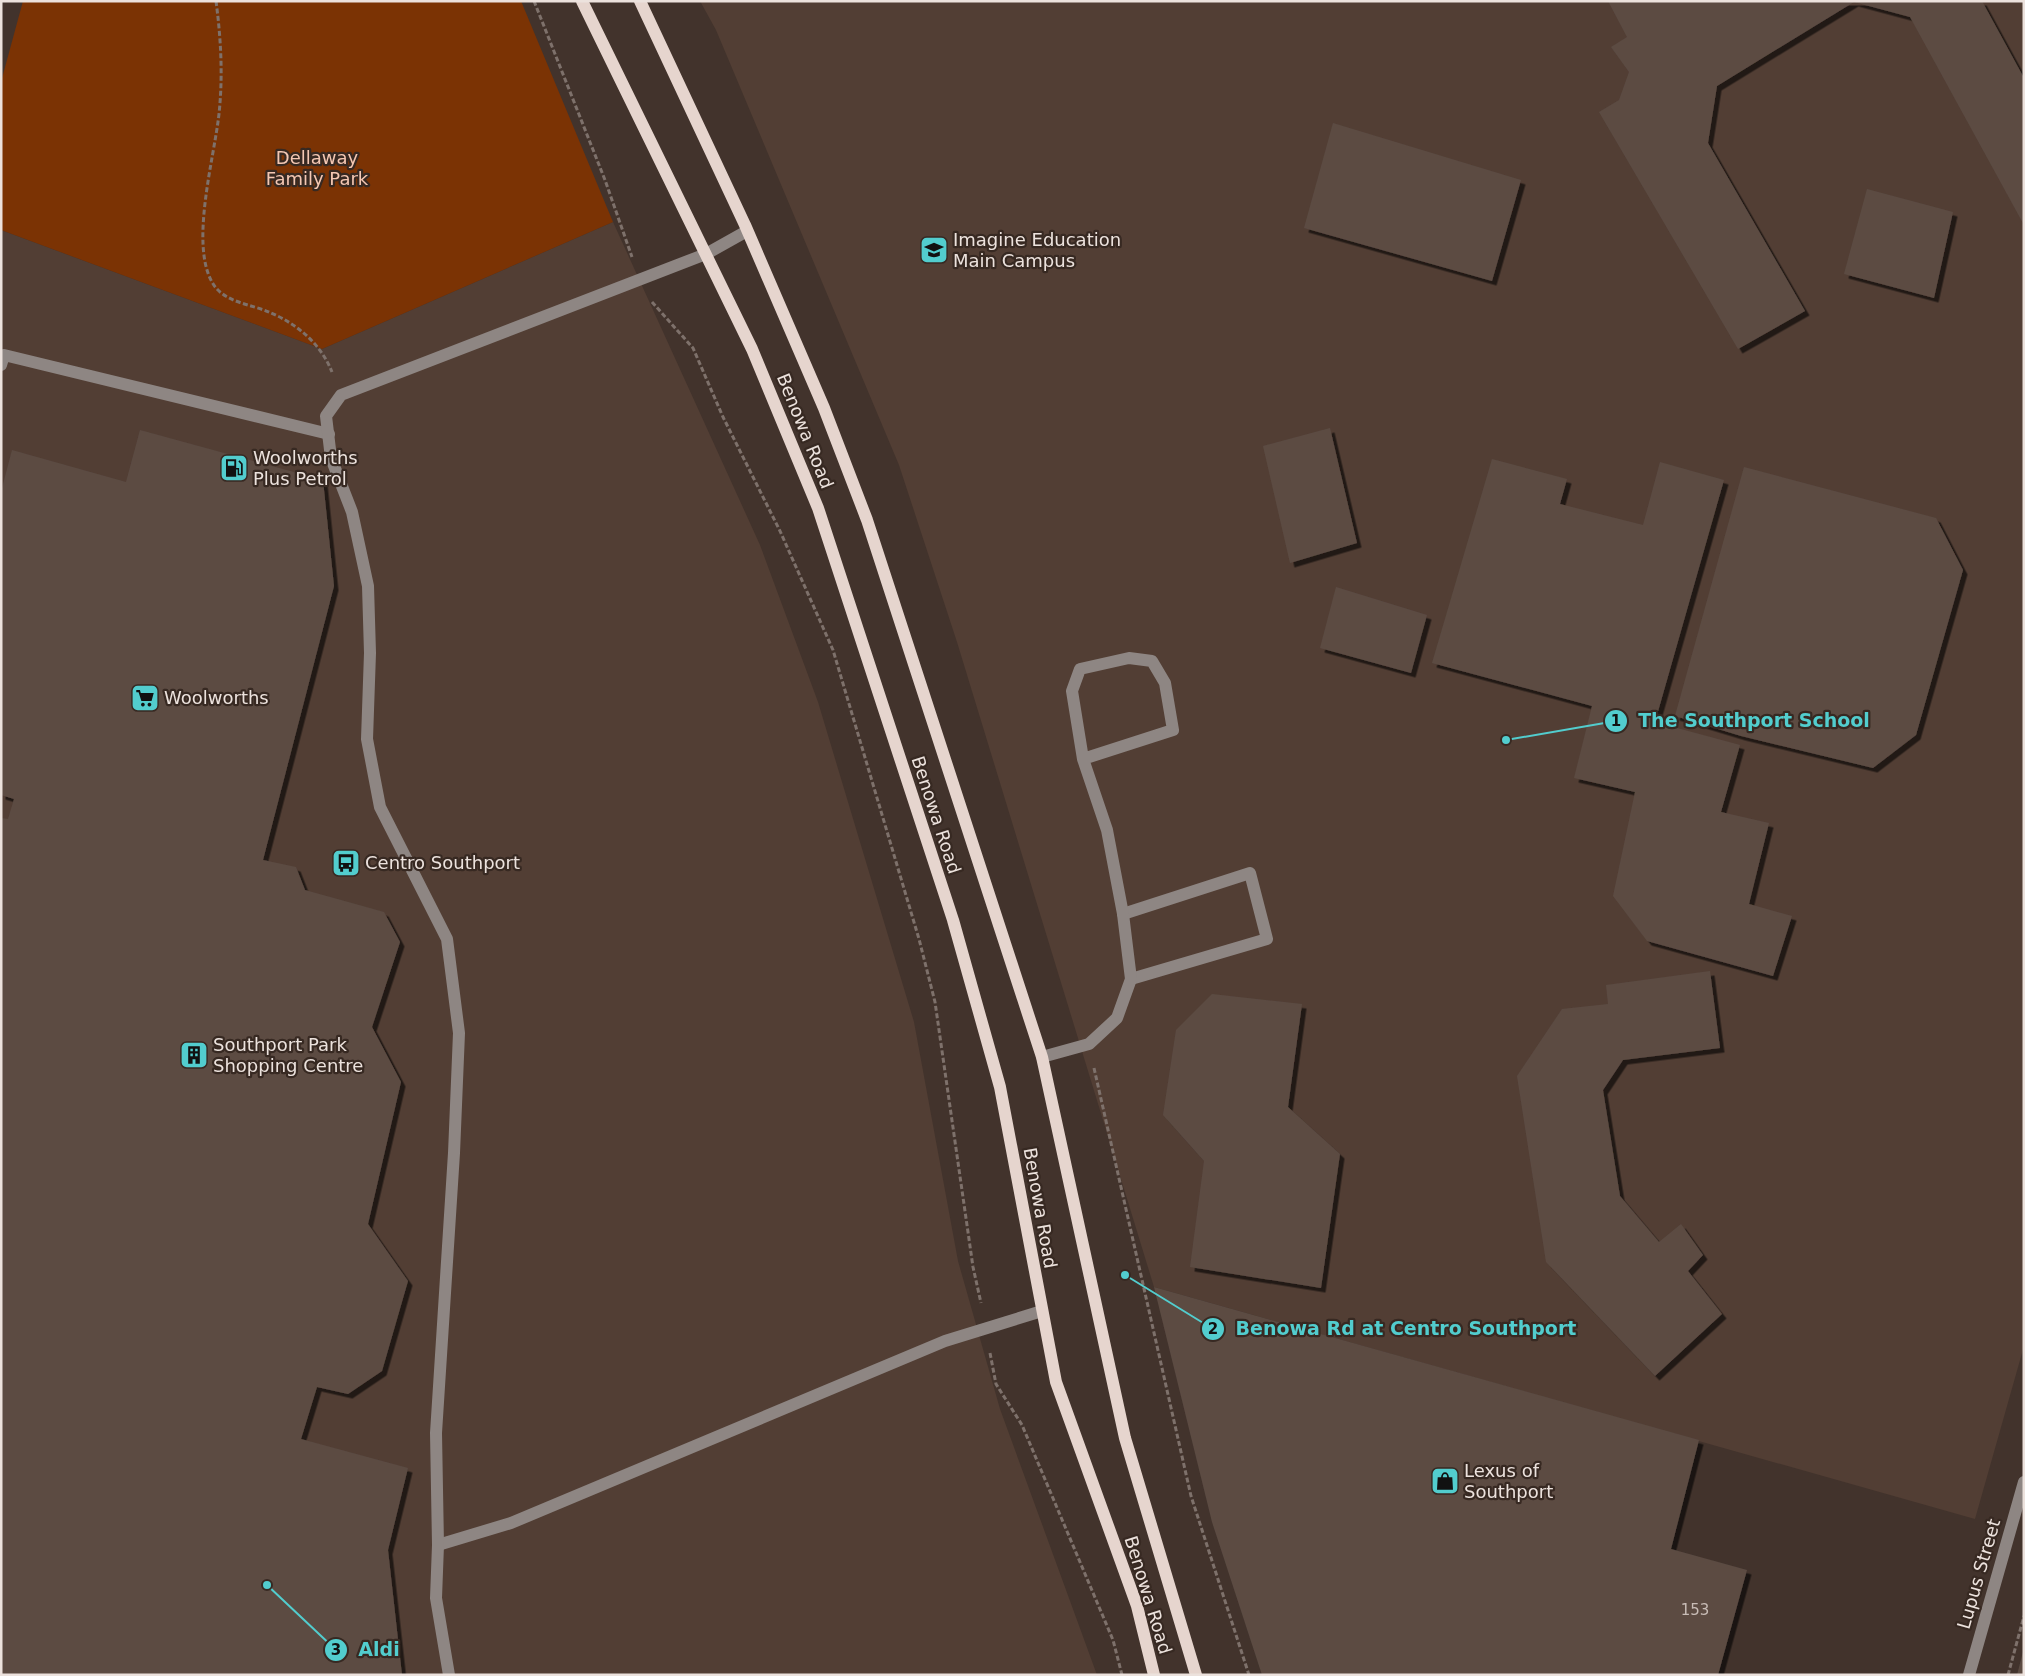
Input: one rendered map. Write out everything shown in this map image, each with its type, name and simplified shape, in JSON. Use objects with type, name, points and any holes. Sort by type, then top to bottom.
[{"type":"main road","name":"Benowa Road","points":[[582,1],[752,349],[818,508],[953,920],[1000,1086],[1056,1382],[1137,1606],[1154,1675]]},
{"type":"main road","name":"Benowa Road","points":[[640,1],[747,231],[824,408],[866,520],[1042,1058],[1125,1438],[1196,1675]]},
{"type":"street","points":[[449,1675],[436,1598],[438,1545],[436,1433],[454,1153],[459,1033],[446,939],[380,808],[367,739],[370,653],[368,586],[352,512],[332,458],[326,416],[341,395],[706,254],[747,231]]},
{"type":"street","points":[[1,365],[4,355],[329,434]]},
{"type":"street","points":[[1042,1058],[1089,1044],[1117,1018],[1131,979],[1123,914],[1107,830],[1084,759],[1072,691],[1080,669],[1129,658],[1152,661],[1165,682],[1173,730],[1084,759]]},
{"type":"street","points":[[1123,914],[1250,873],[1267,939],[1131,979]]},
{"type":"street","points":[[438,1545],[511,1523],[945,1341],[1042,1311]]},
{"type":"street","name":"Lupus Street","points":[[1969,1675],[2024,1482]]},
{"type":"path","points":[[216,1],[221,38],[222,74],[219,115],[204,218],[203,251],[212,283],[230,299],[271,313],[303,331],[327,360],[341,395]]},
{"type":"path","points":[[534,1],[605,180],[640,280],[656,308],[693,348],[723,417],[812,598],[833,650],[919,939],[935,1002],[973,1267],[996,1384],[1022,1425],[1113,1640],[1122,1675]]},
{"type":"path","points":[[1089,1044],[1191,1496],[1249,1675]]},
{"type":"path","points":[[2008,1675],[2024,1616]]},
{"type":"shaded area","points":[[700,1],[2024,1],[2024,1346],[1975,1519],[1154,1287],[957,642],[899,465],[716,30]]},
{"type":"shaded area","points":[[613,222],[760,545],[818,702],[914,1022],[958,1261],[1000,1409],[1097,1675],[1,1675],[1,230],[322,349]]},
{"type":"green space","name":"Dellaway Family Park","points":[[23,1],[521,1],[613,222],[322,349],[1,230],[1,82]]},
{"type":"building","points":[[1608,1],[1982,1],[2024,78],[2024,225],[1910,17],[1854,2],[1717,86],[1708,143],[1805,311],[1738,349],[1599,112],[1619,100],[1629,72],[1611,47],[1627,37]]},
{"type":"building","points":[[1333,123],[1521,180],[1492,281],[1304,228]]},
{"type":"building","points":[[1867,189],[1953,212],[1934,298],[1844,274]]},
{"type":"building","points":[[1330,428],[1357,543],[1290,563],[1263,446]]},
{"type":"building","name":"Southport Park Shopping Centre","points":[[140,430],[323,480],[334,586],[263,860],[296,867],[305,890],[384,912],[400,942],[372,1027],[401,1082],[368,1224],[408,1281],[382,1371],[348,1394],[317,1387],[301,1439],[408,1468],[388,1550],[402,1675],[1,1675],[1,818],[8,819],[14,799],[1,795],[1,492],[12,450],[126,482]]},
{"type":"building","points":[[1492,459],[1567,479],[1560,504],[1643,525],[1660,462],[1724,480],[1655,722],[1740,745],[1721,812],[1769,823],[1749,904],[1792,916],[1773,976],[1647,941],[1613,896],[1635,792],[1574,778],[1592,706],[1432,663]]},
{"type":"building","points":[[1744,467],[1936,518],[1963,570],[1916,735],[1873,768],[1741,736],[1675,716]]},
{"type":"building","points":[[1336,587],[1427,615],[1411,673],[1320,648]]},
{"type":"building","points":[[1710,971],[1720,1048],[1623,1060],[1603,1090],[1620,1196],[1659,1242],[1681,1224],[1703,1255],[1688,1271],[1722,1314],[1655,1376],[1546,1262],[1517,1076],[1562,1009],[1608,1004],[1606,985]]},
{"type":"building","points":[[1212,994],[1302,1004],[1288,1107],[1340,1154],[1321,1288],[1190,1267],[1204,1161],[1163,1115],[1176,1030]]},
{"type":"building","name":"Lexus of Southport","points":[[1154,1287],[1699,1440],[1671,1549],[1747,1570],[1718,1675],[1262,1675],[1212,1522]]},
{"type":"building","points":[[2023,1652],[2024,1675],[2017,1675]]},
{"type":"place","name":"Imagine Education Main Campus","points":[[934,250]]},
{"type":"place","name":"Woolworths Plus Petrol","points":[[234,468]]},
{"type":"place","name":"Woolworths","points":[[145,698]]},
{"type":"place","name":"The Southport School","points":[[1506,740]]},
{"type":"place","name":"Centro Southport","points":[[346,863]]},
{"type":"place","name":"Southport Park Shopping Centre","points":[[194,1055]]},
{"type":"place","name":"Benowa Rd at Centro Southport","points":[[1125,1275]]},
{"type":"place","name":"Lexus of Southport","points":[[1445,1481]]},
{"type":"place","name":"Aldi","points":[[267,1585]]}]
